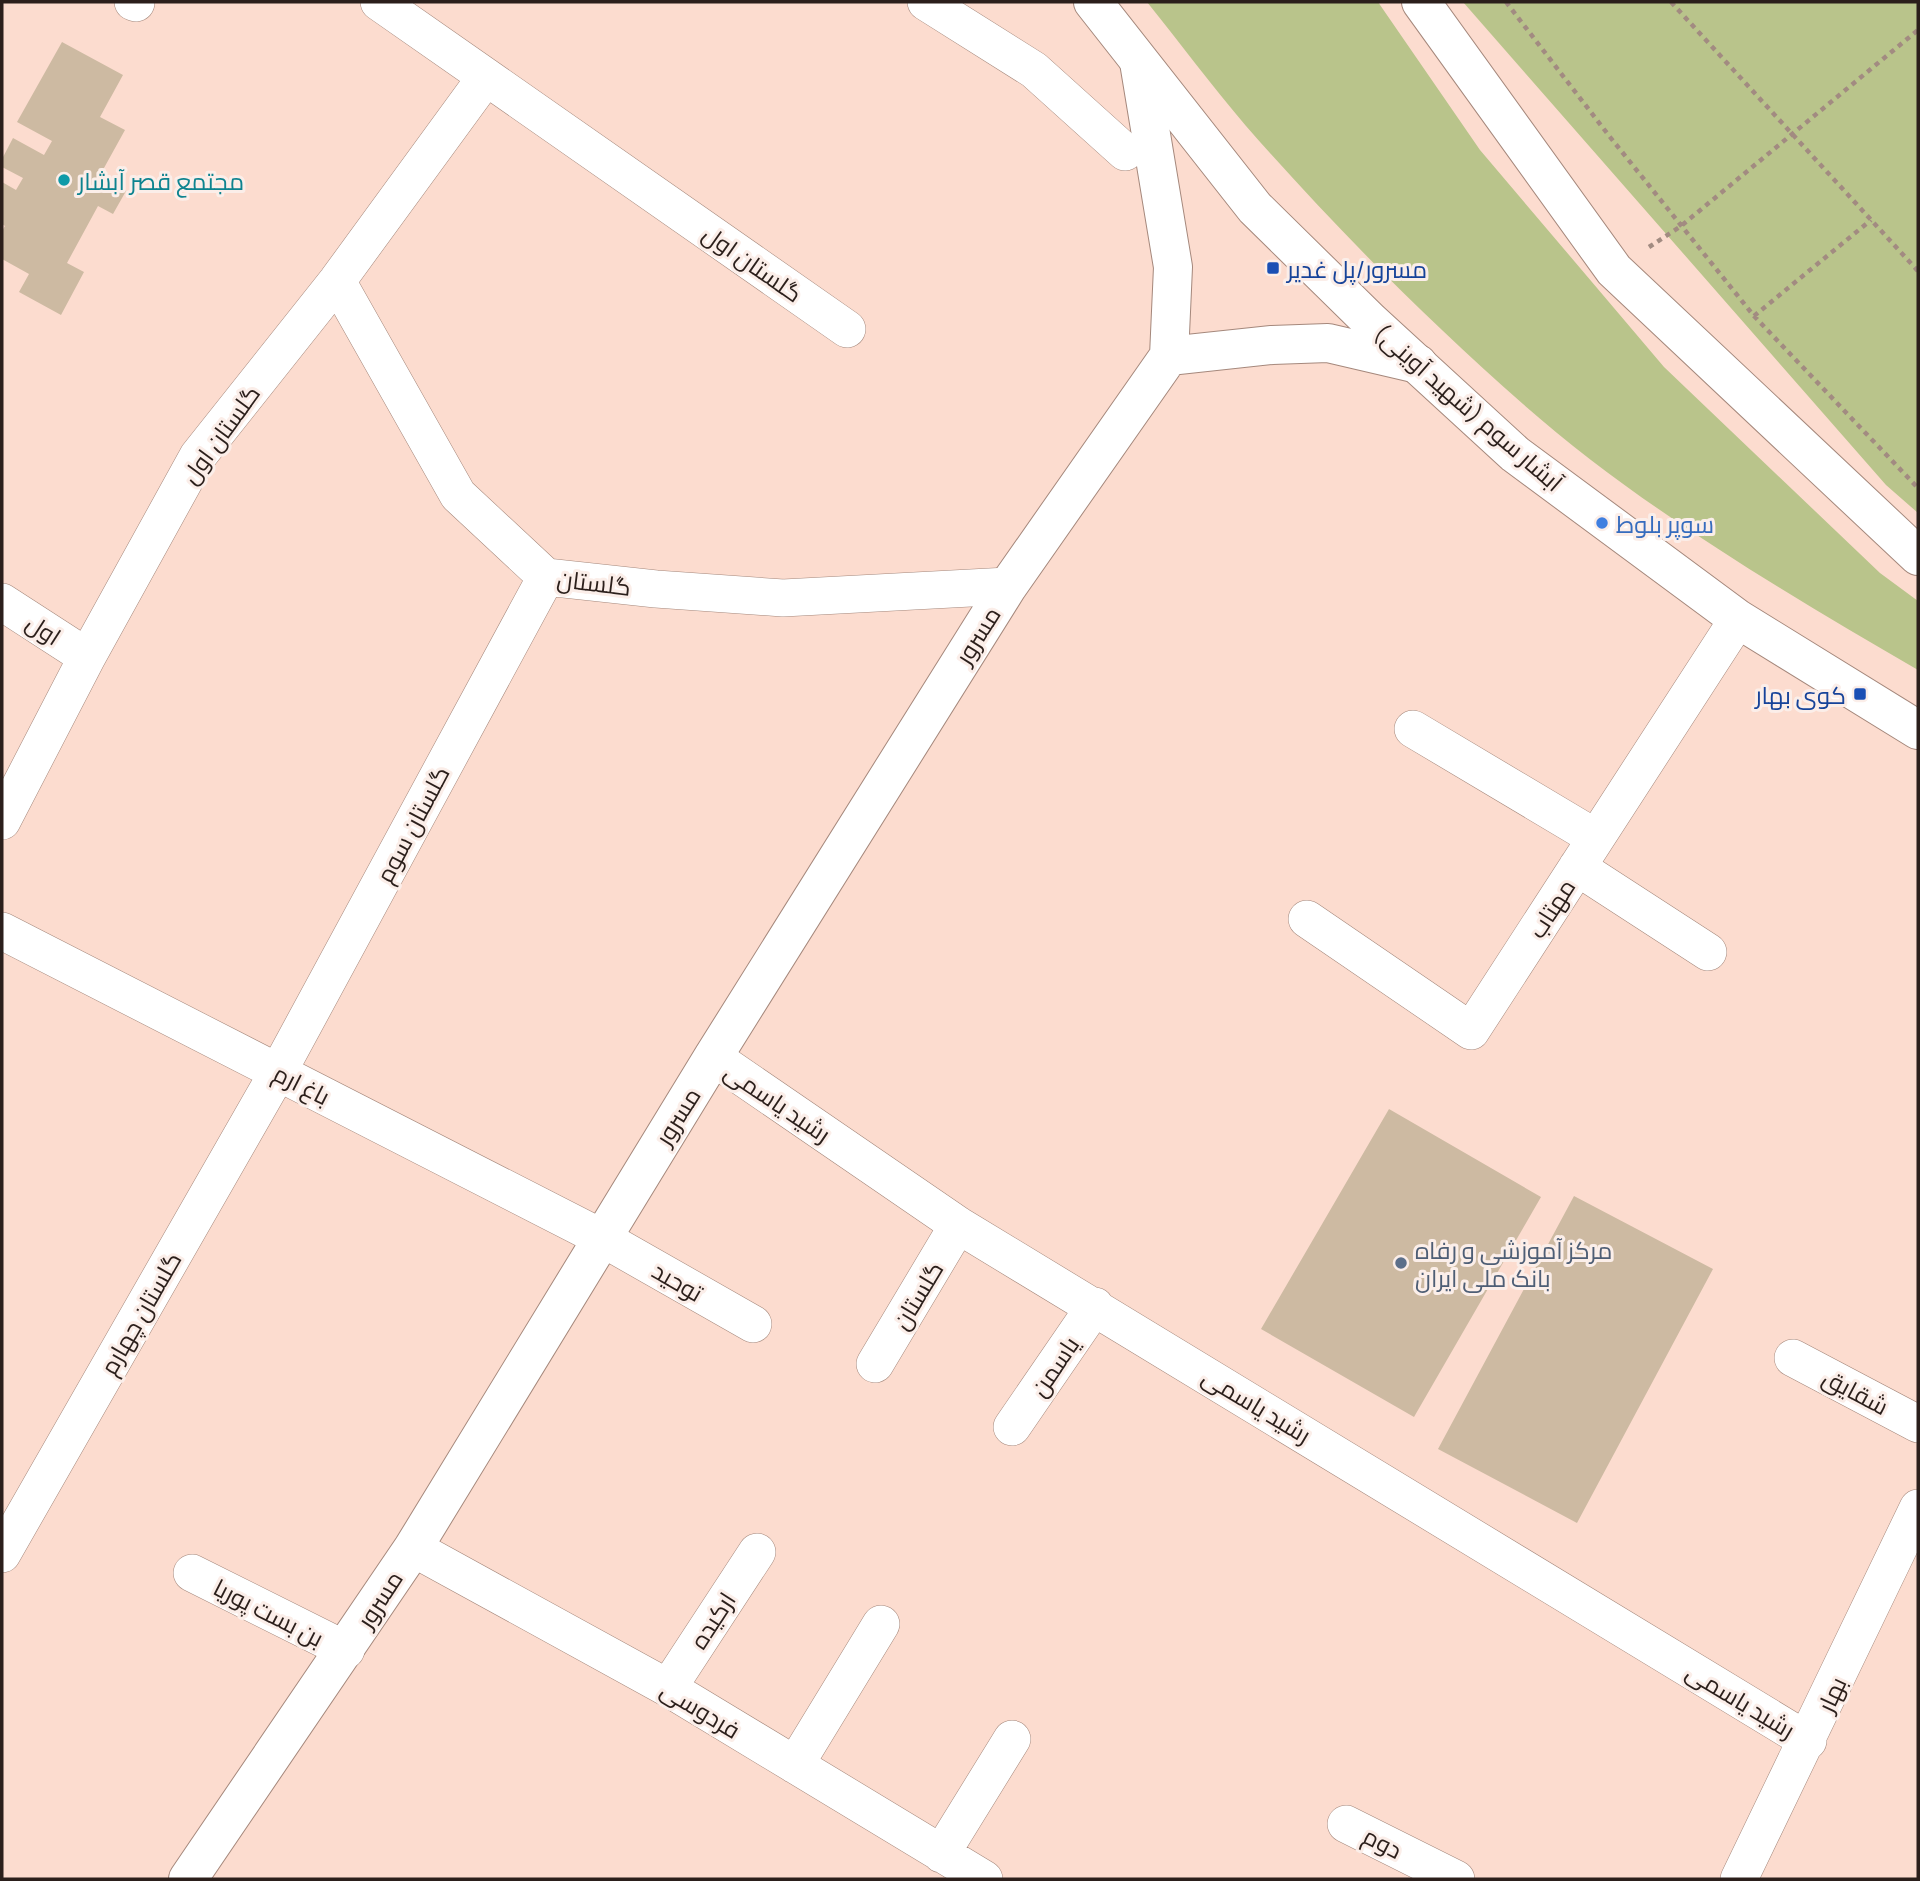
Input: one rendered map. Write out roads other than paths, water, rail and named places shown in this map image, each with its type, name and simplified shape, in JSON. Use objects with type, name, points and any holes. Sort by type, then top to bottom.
[{"type":"street","name":"گلستان اول","points":[[379,2],[847,329]]},
{"type":"street","points":[[926,2],[1034,70],[1125,152]]},
{"type":"street","name":"آبشار سوم (شهید آوینی)","points":[[1093,2],[1255,208],[1515,454],[1738,619],[1918,730]]},
{"type":"street","points":[[1421,2],[1614,270],[1918,556]]},
{"type":"street","points":[[1139,62],[1172,267],[1169,356],[1272,345],[1328,343],[1418,364]]},
{"type":"street","name":"گلستان اول","points":[[2,821],[87,657],[198,456],[337,281],[486,77]]},
{"type":"street","name":"گلستان","points":[[337,281],[458,495],[546,577],[656,589],[783,598],[1008,586]]},
{"type":"street","name":"مسرور","points":[[188,1879],[413,1548],[713,1057],[1008,586],[1169,356]]},
{"type":"street","name":"گلستان سوم","points":[[278,1072],[546,577]]},
{"type":"street","name":"اول","points":[[2,602],[87,657]]},
{"type":"street","name":"مهتاب","points":[[1307,919],[1471,1031],[1738,619]]},
{"type":"street","points":[[1413,729],[1587,853],[1708,952]]},
{"type":"street","name":"باغ ارم","points":[[2,931],[602,1238]]},
{"type":"street","name":"رشید یاسمی","points":[[713,1057],[958,1225],[1808,1741]]},
{"type":"street","name":"گلستان چهارم","points":[[2,1553],[278,1072]]},
{"type":"street","name":"گلستان","points":[[875,1364],[958,1225]]},
{"type":"street","name":"توحید","points":[[602,1238],[753,1324]]},
{"type":"street","name":"یاسمن","points":[[1012,1427],[1095,1306]]},
{"type":"street","name":"شقایق","points":[[1793,1358],[1918,1424]]},
{"type":"street","name":"بهار","points":[[1740,1879],[1918,1508]]},
{"type":"street","name":"فردوسی","points":[[413,1548],[668,1688],[984,1879]]},
{"type":"street","name":"ارکیده","points":[[668,1688],[757,1552]]},
{"type":"street","name":"بن بست پوریا","points":[[192,1573],[346,1650]]},
{"type":"street","points":[[795,1766],[881,1624]]},
{"type":"street","points":[[941,1854],[1012,1739]]},
{"type":"street","name":"دوم","points":[[1346,1824],[1456,1879]]},
{"type":"place","name":"مجتمع قصر آبشار","points":[[64,180]]},
{"type":"place","name":"مسرور/پل غدیر","points":[[1273,268]]},
{"type":"place","name":"سوپر بلوط","points":[[1602,523]]},
{"type":"place","name":"کوی بهار","points":[[1860,694]]},
{"type":"place","name":"مرکز آموزشی و رفاه بانک ملی ایران","points":[[1401,1263]]}]
